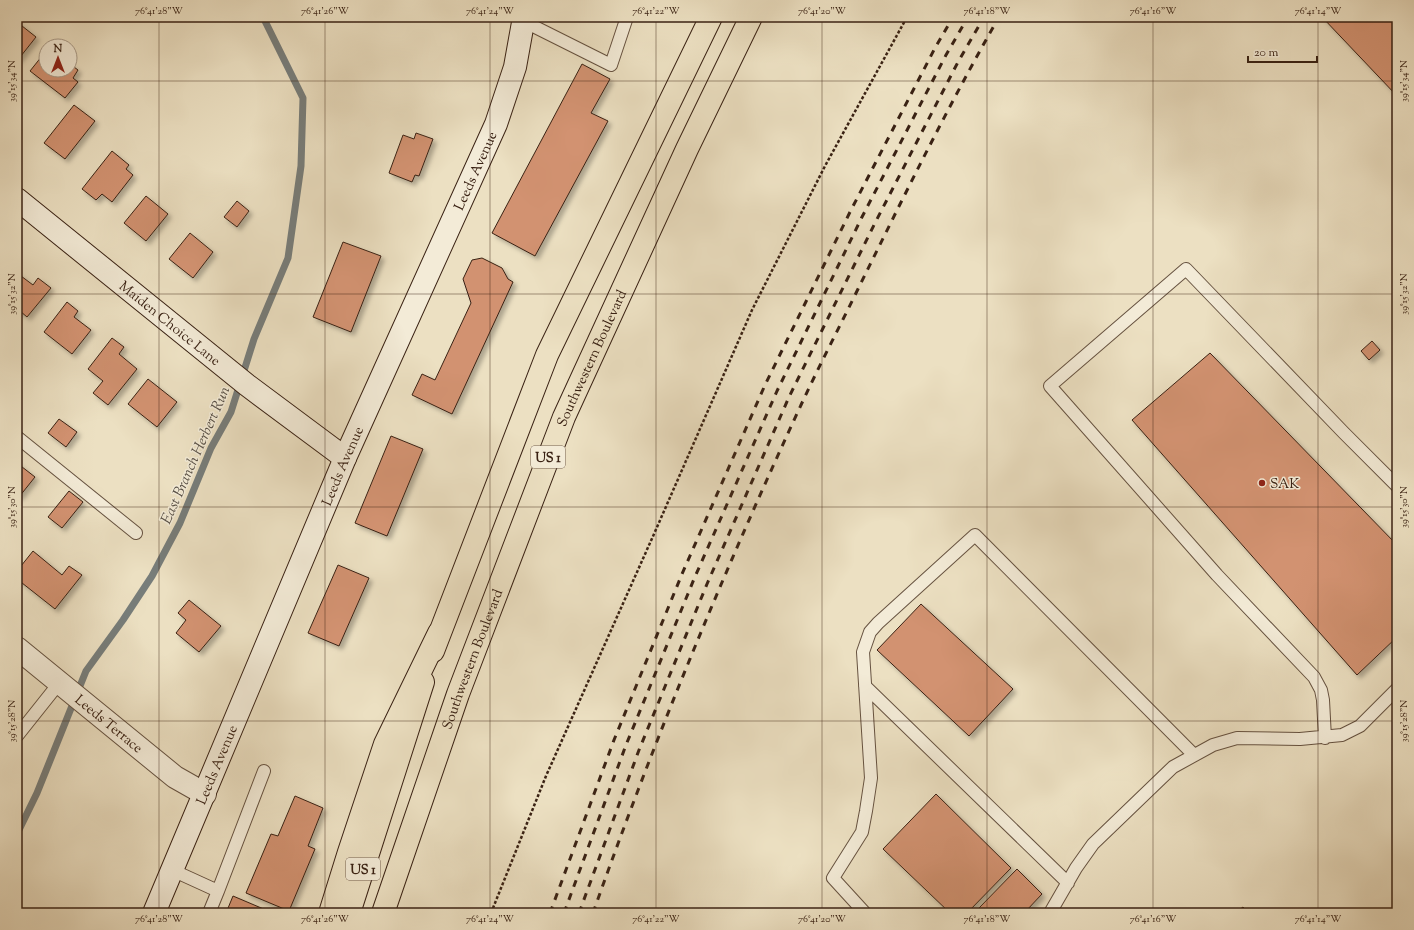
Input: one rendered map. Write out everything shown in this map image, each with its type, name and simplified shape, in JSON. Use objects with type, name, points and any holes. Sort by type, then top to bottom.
[{"type":"main road","name":"US 1","points":[[349,913],[439,633],[547,355],[711,17]]},
{"type":"main road","name":"Southwestern Boulevard","points":[[383,913],[458,694],[564,417],[687,149],[751,17]]},
{"type":"main road","points":[[330,913],[385,744],[439,633]]},
{"type":"street","name":"Leeds Avenue","points":[[154,913],[345,458],[496,124],[514,67],[524,19]]},
{"type":"street","name":"Maiden Choice Lane","points":[[17,199],[241,379],[345,458]]},
{"type":"street","name":"Leeds Terrace","points":[[17,648],[175,777],[205,794]]},
{"type":"lane","points":[[524,19],[611,65],[627,17]]},
{"type":"lane","points":[[1325,738],[1323,700],[1321,690],[1314,677],[1217,576],[1050,386],[1186,270],[1397,486]]},
{"type":"lane","points":[[17,437],[136,533]]},
{"type":"lane","points":[[865,913],[833,878],[862,832],[871,778],[863,652],[870,632],[878,623],[975,535],[1194,755]]},
{"type":"lane","points":[[865,686],[1068,883]]},
{"type":"lane","points":[[1050,913],[1076,868],[1093,844],[1173,767],[1213,745],[1236,738],[1300,739],[1325,738],[1342,735],[1360,726],[1397,689]]},
{"type":"lane","points":[[17,736],[71,691]]},
{"type":"lane","points":[[209,913],[264,771]]},
{"type":"lane","points":[[172,870],[218,891]]},
{"type":"path","points":[[491,913],[546,776],[752,310],[825,166],[907,17]]},
{"type":"building","points":[[1322,17],[1397,17],[1397,96]]},
{"type":"building","points":[[17,22],[36,37],[17,61]]},
{"type":"building","points":[[38,61],[38,77],[30,71]]},
{"type":"building","points":[[582,64],[610,79],[591,113],[608,121],[535,256],[492,233]]},
{"type":"building","points":[[39,78],[73,78],[78,82],[65,98]]},
{"type":"building","points":[[74,105],[95,121],[65,159],[44,143]]},
{"type":"building","points":[[416,133],[433,139],[419,176],[415,175],[412,182],[389,173],[403,135],[414,139]]},
{"type":"building","points":[[112,151],[129,165],[126,169],[133,175],[112,202],[102,194],[96,200],[82,189]]},
{"type":"building","points":[[146,196],[168,214],[146,241],[124,223]]},
{"type":"building","points":[[237,201],[249,211],[237,227],[224,217]]},
{"type":"building","points":[[190,233],[213,252],[193,278],[169,259]]},
{"type":"building","points":[[343,242],[381,256],[351,332],[313,317]]},
{"type":"building","points":[[482,258],[502,268],[508,279],[513,282],[452,414],[412,395],[422,374],[435,380],[471,303],[463,279],[472,260]]},
{"type":"building","points":[[17,273],[33,285],[38,278],[51,288],[27,317],[20,311],[17,315]]},
{"type":"building","points":[[67,302],[78,311],[74,317],[91,330],[72,354],[44,332]]},
{"type":"building","points":[[112,338],[124,347],[119,354],[137,369],[108,405],[93,393],[103,381],[88,369]]},
{"type":"building","points":[[1372,341],[1380,350],[1369,360],[1361,351]]},
{"type":"building","name":"SAK","points":[[1210,353],[1397,545],[1397,637],[1357,675],[1132,420]]},
{"type":"building","points":[[148,379],[177,402],[157,427],[128,404]]},
{"type":"building","points":[[59,419],[77,432],[66,447],[48,433]]},
{"type":"building","points":[[391,436],[423,449],[387,536],[355,523]]},
{"type":"building","points":[[17,463],[35,477],[19,497],[17,495]]},
{"type":"building","points":[[69,491],[83,502],[62,528],[48,517]]},
{"type":"building","points":[[33,551],[62,575],[69,566],[82,575],[55,609],[17,579],[17,571]]},
{"type":"building","points":[[338,565],[369,578],[339,646],[308,633]]},
{"type":"building","points":[[189,600],[221,626],[199,652],[176,633],[186,620],[178,613]]},
{"type":"building","points":[[921,604],[1013,689],[969,736],[877,650]]},
{"type":"building","points":[[936,794],[1011,868],[967,913],[950,913],[883,849]]},
{"type":"building","points":[[295,796],[323,808],[308,846],[315,849],[289,911],[246,893],[271,834],[278,836]]},
{"type":"building","points":[[1017,869],[1042,894],[1026,911],[1028,913],[983,913],[978,909]]},
{"type":"building","points":[[233,896],[273,913],[226,913]]},
{"type":"building","points":[[1243,907],[1248,913],[1235,913]]},
{"type":"waterway","name":"East Branch Herbert Run","points":[[17,834],[37,793],[86,671],[123,620],[152,576],[180,523],[211,448],[231,412],[254,339],[288,258],[301,166],[303,98],[263,17]]},
{"type":"railway","points":[[550,913],[614,740],[682,574],[765,385],[850,212],[935,48],[953,17]]},
{"type":"railway","points":[[564,913],[626,745],[694,579],[777,391],[862,217],[946,55],[968,17]]},
{"type":"railway","points":[[579,913],[639,750],[707,584],[789,397],[875,223],[958,62],[984,17]]},
{"type":"railway","points":[[593,913],[665,720],[717,593],[772,467],[815,376],[909,186],[999,17]]},
{"type":"place","name":"SAK","points":[[1262,483]]}]
